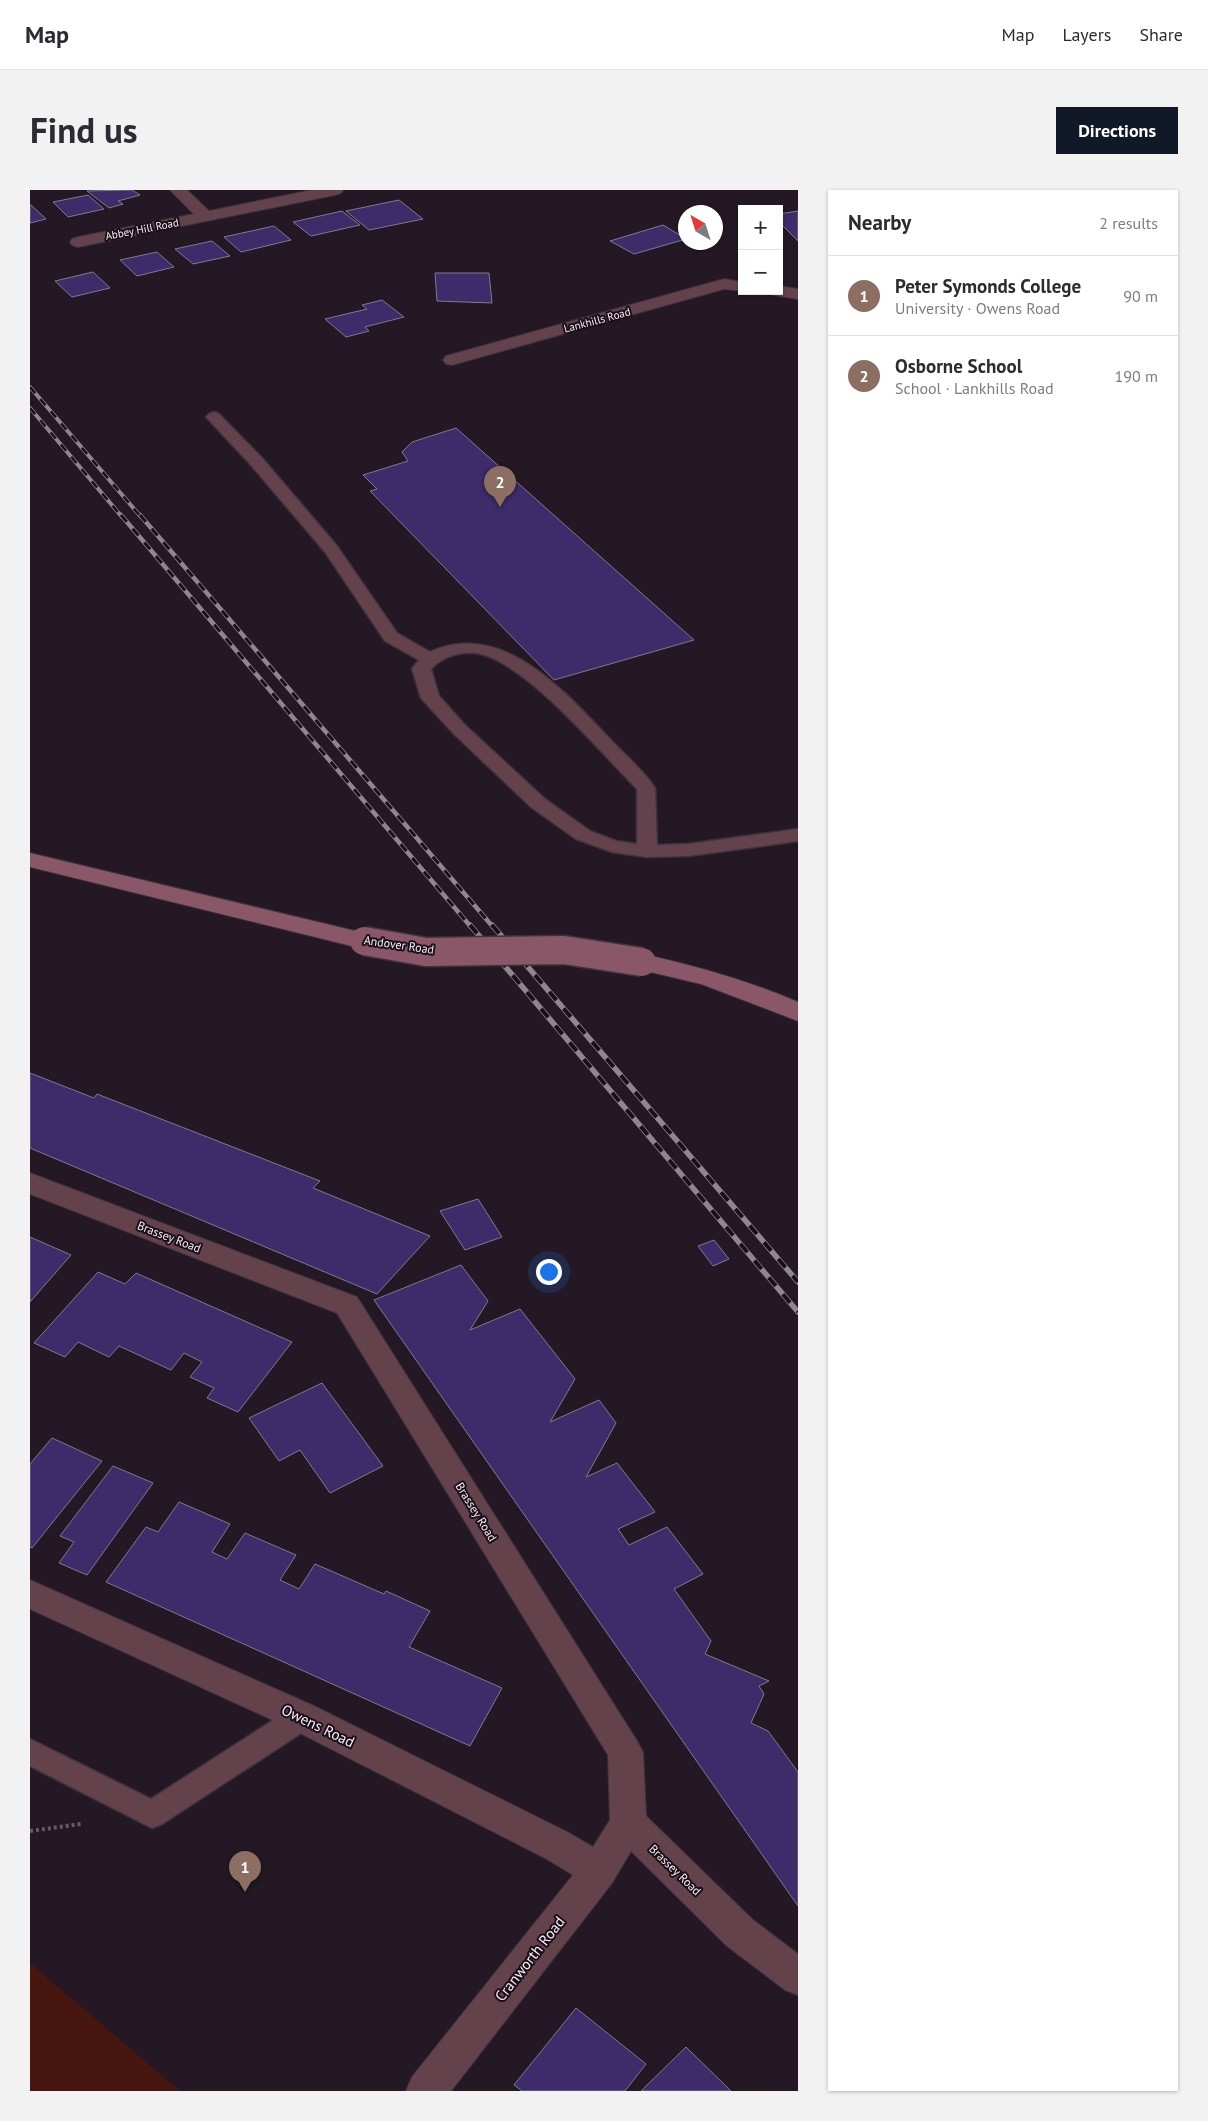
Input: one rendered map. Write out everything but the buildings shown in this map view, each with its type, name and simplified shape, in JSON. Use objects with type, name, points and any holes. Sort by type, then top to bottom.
[{"type":"main road","name":"Andover Road","points":[[30,860],[364,941],[426,952],[564,950],[642,962],[707,977],[798,1012]]},
{"type":"street","points":[[178,190],[205,216]]},
{"type":"street","name":"Abbey Hill Road","points":[[78,242],[205,216],[339,193]]},
{"type":"street","name":"Lankhills Road","points":[[452,360],[724,284],[738,286]]},
{"type":"street","points":[[783,292],[798,294]]},
{"type":"street","name":"Brassey Road","points":[[30,1183],[347,1305],[625,1752],[628,1823],[740,1933],[798,1977]]},
{"type":"street","name":"Owens Road","points":[[30,1594],[302,1717],[558,1846],[599,1871]]},
{"type":"street","name":"Cranworth Road","points":[[426,2091],[599,1871],[628,1823]]},
{"type":"lane","points":[[214,417],[256,462],[331,549],[390,637],[429,658]]},
{"type":"lane","points":[[648,851],[646,788],[556,697],[520,667],[490,651],[466,647],[429,658],[422,669],[430,698],[459,729],[538,803],[583,835],[612,846],[648,851],[688,850],[798,835]]},
{"type":"lane","points":[[30,1752],[152,1814],[302,1717]]},
{"type":"shaded area","points":[[30,1963],[180,2091],[30,2091]]},
{"type":"railway","points":[[30,387],[141,517]]},
{"type":"railway","points":[[30,408],[122,517]]},
{"type":"railway","points":[[121,515],[471,927]]},
{"type":"railway","points":[[140,515],[493,927]]},
{"type":"railway","points":[[470,925],[798,1312]]},
{"type":"railway","points":[[492,925],[798,1282]]},
{"type":"place","name":"Osborne School","points":[[500,507]]},
{"type":"place","name":"Peter Symonds College","points":[[245,1892]]}]
